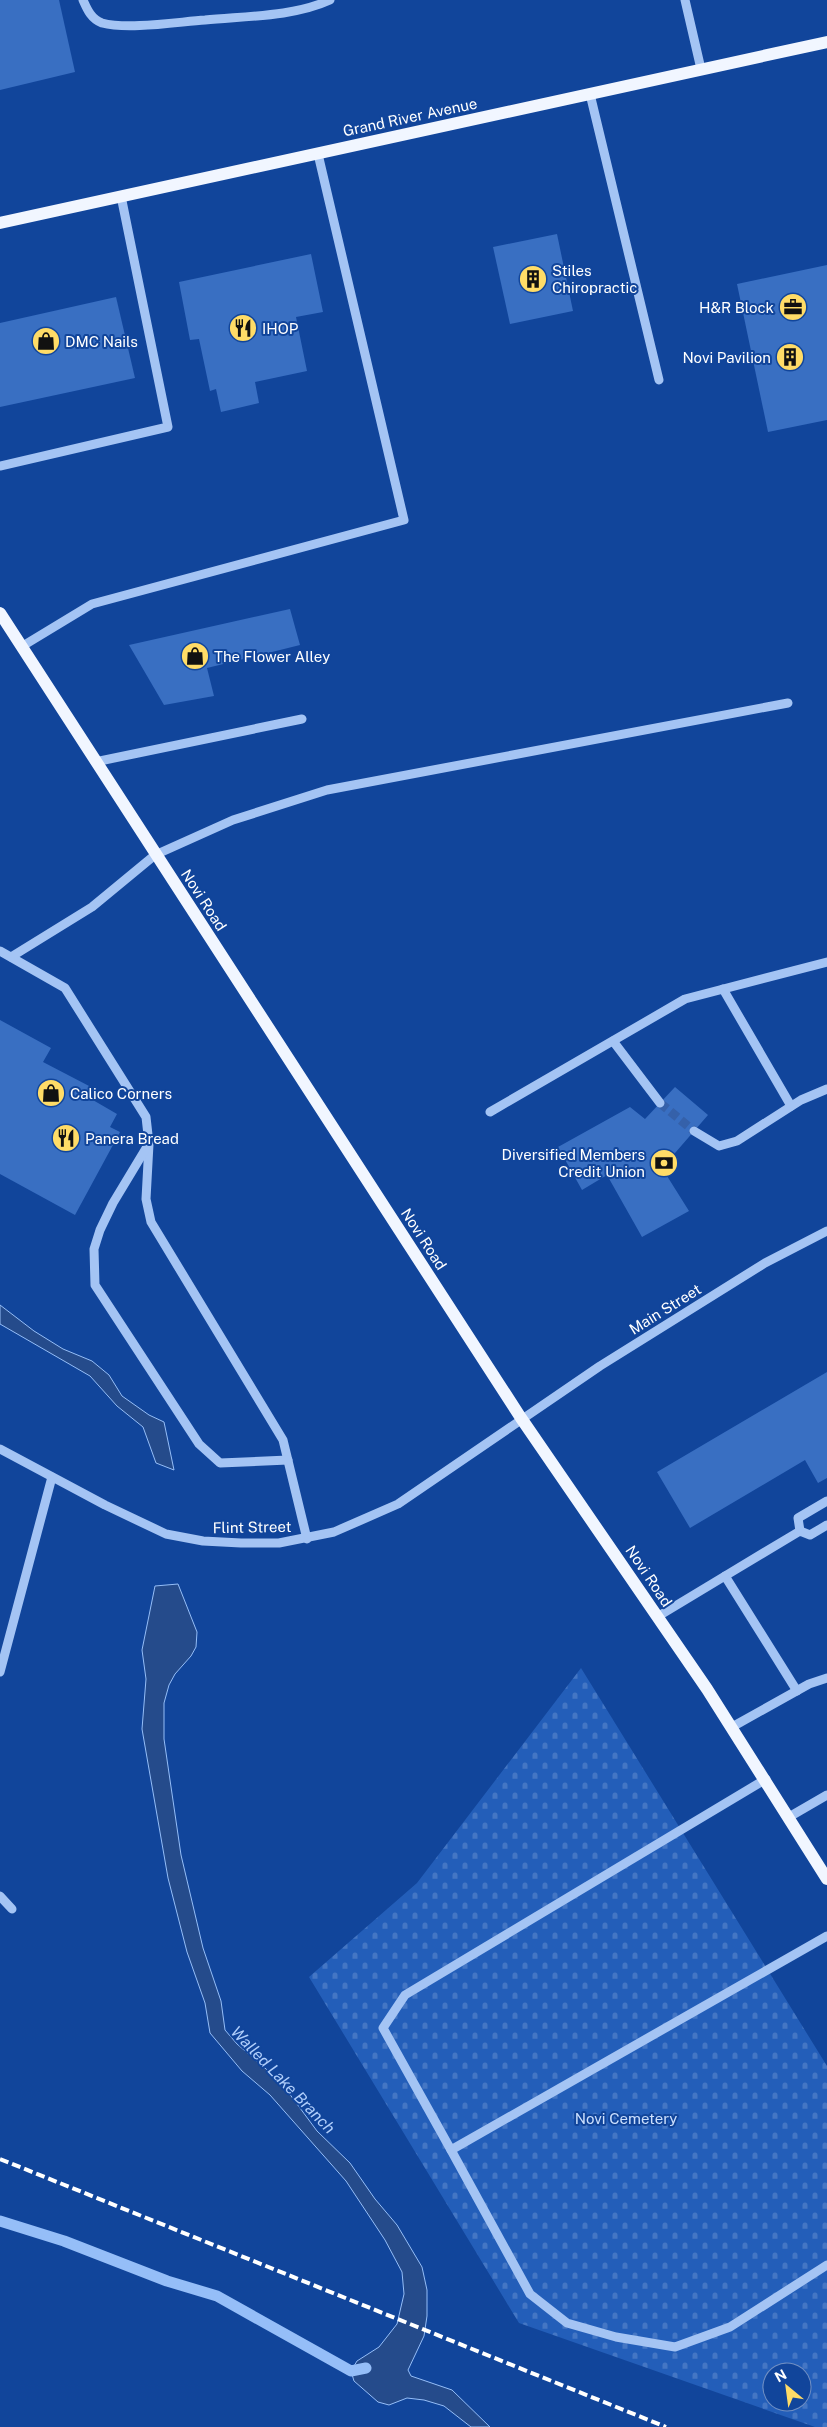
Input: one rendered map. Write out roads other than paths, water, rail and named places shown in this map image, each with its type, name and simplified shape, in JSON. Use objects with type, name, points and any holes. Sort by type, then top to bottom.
[{"type":"main road","name":"Grand River Avenue","points":[[0,223],[827,42]]},
{"type":"main road","name":"Novi Road","points":[[0,613],[521,1418],[732,1727],[827,1879]]},
{"type":"street","points":[[83,0],[90,15],[101,22],[142,26],[287,12],[318,5],[330,0]]},
{"type":"street","points":[[686,0],[701,69]]},
{"type":"street","points":[[590,94],[659,380]]},
{"type":"street","points":[[21,647],[92,604],[404,520],[318,154]]},
{"type":"street","points":[[0,466],[168,427],[121,196]]},
{"type":"street","points":[[10,957],[92,907],[155,855],[233,820],[327,790],[788,703]]},
{"type":"street","points":[[95,762],[302,719]]},
{"type":"street","points":[[0,952],[65,988],[146,1117],[148,1144],[146,1199],[151,1222],[283,1440],[307,1539]]},
{"type":"street","points":[[490,1112],[685,999],[827,962]]},
{"type":"street","points":[[723,989],[791,1106]]},
{"type":"street","points":[[613,1041],[660,1103]]},
{"type":"street","points":[[694,1131],[719,1146],[737,1140],[791,1106],[827,1089]]},
{"type":"street","points":[[148,1144],[112,1203],[100,1230],[94,1249],[95,1285],[199,1444],[220,1462],[288,1460]]},
{"type":"street","name":"Main Street","points":[[521,1418],[765,1262],[827,1231]]},
{"type":"street","name":"Flint Street","points":[[0,1449],[105,1506],[166,1534],[203,1541],[279,1542],[307,1539],[334,1532],[398,1504],[521,1418]]},
{"type":"street","points":[[0,1672],[52,1477]]},
{"type":"street","points":[[800,1531],[798,1518],[827,1501]]},
{"type":"street","points":[[657,1617],[800,1531],[810,1534],[827,1525]]},
{"type":"street","points":[[725,1576],[797,1691]]},
{"type":"street","points":[[732,1727],[797,1691],[827,1678]]},
{"type":"street","points":[[766,1779],[406,1995],[383,2028],[530,2294],[567,2323],[616,2337],[675,2347],[730,2327],[827,2265]]},
{"type":"street","points":[[789,1818],[827,1795]]},
{"type":"street","points":[[0,1896],[12,1909]]},
{"type":"street","points":[[451,2150],[827,1936]]},
{"type":"waterway","points":[[0,2221],[64,2241],[167,2281],[217,2296],[351,2371],[366,2368]]},
{"type":"tunnel","points":[[660,1103],[694,1131]]},
{"type":"railway","points":[[0,2159],[666,2427]]},
{"type":"place","name":"Stiles Chiropractic","points":[[533,279]]},
{"type":"place","name":"H&R Block","points":[[793,307]]},
{"type":"place","name":"IHOP","points":[[243,328]]},
{"type":"place","name":"DMC Nails","points":[[46,341]]},
{"type":"place","name":"Novi Pavilion","points":[[790,357]]},
{"type":"place","name":"The Flower Alley","points":[[195,656]]},
{"type":"place","name":"Calico Corners","points":[[51,1093]]},
{"type":"place","name":"Panera Bread","points":[[66,1138]]},
{"type":"place","name":"Diversified Members Credit Union","points":[[664,1163]]},
{"type":"water label","name":"Walled Lake Branch","points":[[283,2080]]},
{"type":"park label","name":"Novi Cemetery","points":[[626,2118]]}]
